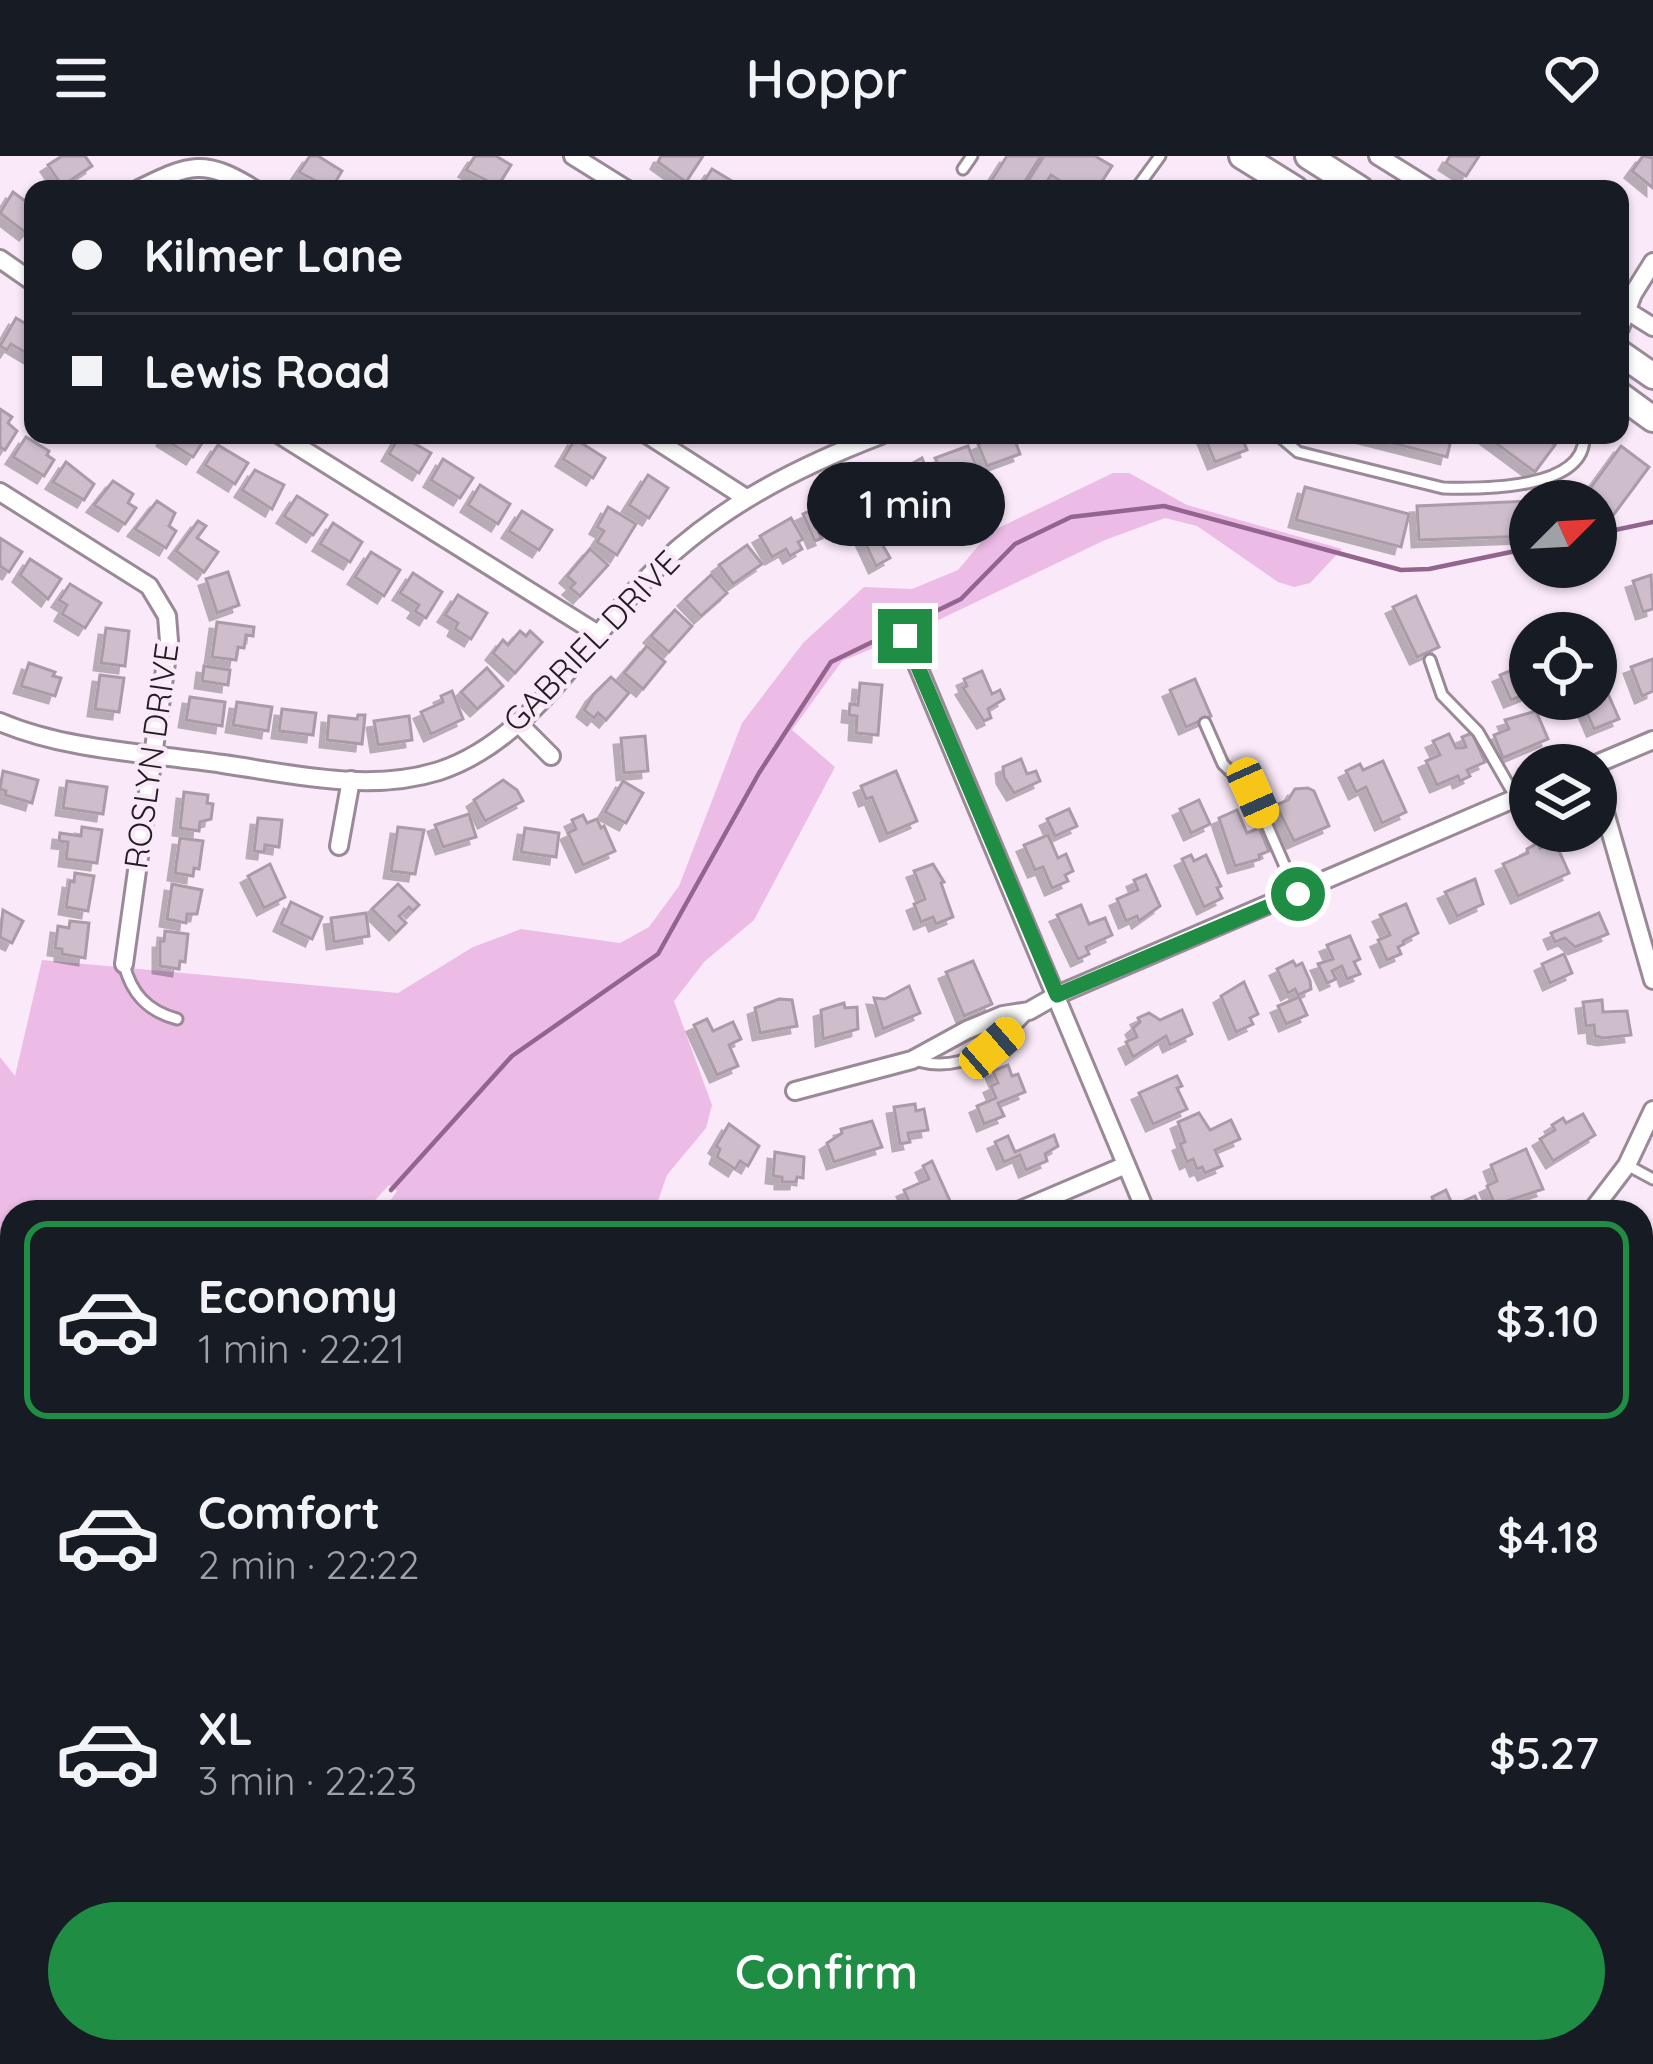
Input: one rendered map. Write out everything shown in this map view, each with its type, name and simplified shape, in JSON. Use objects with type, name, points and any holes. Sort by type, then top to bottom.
[{"type":"main road","points":[[1242,156],[1266,180]]},
{"type":"main road","points":[[1307,156],[1328,180]]},
{"type":"street","points":[[573,156],[612,180]]},
{"type":"street","points":[[1378,156],[1417,180]]},
{"type":"street","points":[[159,180],[189,166],[207,166],[240,180]]},
{"type":"street","points":[[1629,303],[1653,262]]},
{"type":"street","points":[[294,444],[598,634]]},
{"type":"street","points":[[662,444],[746,498]]},
{"type":"street","name":"GABRIEL DRIVE","points":[[0,722],[49,738],[350,780],[376,782],[437,772],[461,763],[518,722],[645,580],[682,546],[746,498],[800,468],[858,444]]},
{"type":"street","name":"ROSLYN DRIVE","points":[[0,492],[148,586],[161,601],[169,641],[124,964]]},
{"type":"street","points":[[905,636],[1141,1200]]},
{"type":"street","points":[[518,722],[551,757]]},
{"type":"street","points":[[1617,755],[1653,740]]},
{"type":"street","points":[[339,846],[350,780]]},
{"type":"street","points":[[795,1091],[912,1060],[985,1022],[1029,1011],[1509,801]]},
{"type":"street","points":[[1616,852],[1653,980]]},
{"type":"street","points":[[1600,1200],[1627,1165],[1653,1110]]},
{"type":"street","points":[[1044,1200],[1126,1165]]},
{"type":"lane","points":[[963,169],[971,156]]},
{"type":"lane","points":[[1289,444],[1298,452],[1443,488],[1460,488],[1552,479],[1576,463],[1584,444]]},
{"type":"lane","points":[[1430,660],[1442,695],[1478,732],[1509,775]]},
{"type":"lane","points":[[1205,723],[1223,764],[1253,793],[1298,894]]},
{"type":"lane","points":[[124,964],[137,996],[151,1009],[177,1019]]},
{"type":"lane","points":[[912,1060],[944,1064],[977,1057],[1029,1011]]},
{"type":"lane","points":[[1627,1165],[1653,1179]]},
{"type":"shaded area","points":[[1113,473],[1129,473],[1187,505],[1342,549],[1310,583],[1294,587],[1278,582],[1197,526],[1165,518],[1105,540],[842,661],[792,730],[835,767],[754,920],[704,962],[674,1001],[712,1105],[706,1128],[667,1175],[658,1200],[391,1200],[397,1191],[389,1185],[375,1200],[0,1200],[0,1057],[15,1076],[42,960],[398,993],[473,947],[521,929],[620,943],[649,927],[679,886],[742,723],[803,643],[864,587],[912,589],[958,570],[990,532]]},
{"type":"building","points":[[62,156],[85,156],[92,166],[71,180],[58,180],[48,165]]},
{"type":"building","points":[[310,156],[342,171],[336,180],[314,180],[299,172]]},
{"type":"building","points":[[475,156],[496,156],[511,165],[502,180],[486,180],[466,170]]},
{"type":"building","points":[[661,156],[703,156],[687,180],[658,162]]},
{"type":"building","points":[[1007,156],[1041,156],[1026,180],[992,180]]},
{"type":"building","points":[[1044,156],[1095,156],[1112,166],[1103,180],[1059,180],[1051,175],[1048,180],[1029,180]]},
{"type":"building","points":[[1450,156],[1479,156],[1466,176],[1446,163]]},
{"type":"building","points":[[1643,156],[1653,158],[1653,188],[1632,171]]},
{"type":"building","points":[[712,169],[730,180],[705,180]]},
{"type":"building","points":[[13,192],[24,200],[24,231],[0,213]]},
{"type":"building","points":[[16,318],[24,323],[24,352],[11,344],[7,350],[0,346]]},
{"type":"building","points":[[0,409],[12,417],[8,423],[17,431],[5,450],[0,447]]},
{"type":"building","points":[[24,440],[49,451],[47,455],[54,460],[44,476],[13,457]]},
{"type":"building","points":[[172,444],[201,444],[193,457]]},
{"type":"building","points":[[395,444],[416,444],[431,453],[419,473],[389,454]]},
{"type":"building","points":[[572,444],[583,444],[605,458],[593,478],[563,459]]},
{"type":"building","points":[[978,444],[1016,444],[1020,454],[987,466]]},
{"type":"building","points":[[1208,444],[1245,444],[1247,450],[1215,462]]},
{"type":"building","points":[[1396,444],[1450,444],[1447,457]]},
{"type":"building","points":[[1497,444],[1554,444],[1535,472]]},
{"type":"building","points":[[218,445],[248,463],[235,484],[205,465]]},
{"type":"building","points":[[968,446],[977,468],[954,477],[957,485],[950,487],[935,458]]},
{"type":"building","points":[[1621,446],[1649,467],[1617,510],[1617,480],[1596,480]]},
{"type":"building","points":[[922,458],[935,492],[915,501],[912,493],[898,498],[890,476]]},
{"type":"building","points":[[443,459],[473,478],[460,498],[431,480]]},
{"type":"building","points":[[66,462],[94,484],[84,500],[53,482]]},
{"type":"building","points":[[255,470],[284,485],[272,509],[242,490]]},
{"type":"building","points":[[648,475],[668,488],[649,518],[629,505]]},
{"type":"building","points":[[113,481],[133,494],[128,503],[136,508],[125,524],[94,505]]},
{"type":"building","points":[[881,481],[894,514],[872,522],[868,512],[855,517],[846,490]]},
{"type":"building","points":[[480,485],[510,504],[498,524],[468,505]]},
{"type":"building","points":[[1305,487],[1409,514],[1401,547],[1296,520]]},
{"type":"building","points":[[297,496],[327,515],[313,535],[284,516]]},
{"type":"building","points":[[835,500],[845,521],[819,533],[822,538],[815,541],[803,514]]},
{"type":"building","points":[[157,501],[175,513],[169,526],[176,531],[166,548],[135,529]]},
{"type":"building","points":[[1509,502],[1509,537],[1419,540],[1417,506]]},
{"type":"building","points":[[608,507],[636,524],[617,555],[597,542],[604,531],[597,527]]},
{"type":"building","points":[[522,511],[552,530],[539,550],[509,531]]},
{"type":"building","points":[[791,518],[803,539],[798,542],[802,549],[790,556],[786,549],[772,557],[760,536]]},
{"type":"building","points":[[198,521],[206,526],[197,538],[218,552],[204,572],[176,551]]},
{"type":"building","points":[[333,523],[362,542],[350,562],[320,544]]},
{"type":"building","points":[[873,528],[890,558],[876,566],[861,534]]},
{"type":"building","points":[[0,538],[22,552],[9,572],[0,566]]},
{"type":"building","points":[[747,545],[762,564],[733,584],[719,565]]},
{"type":"building","points":[[590,549],[608,565],[580,596],[570,588],[575,583],[567,576]]},
{"type":"building","points":[[371,552],[400,570],[384,596],[355,577]]},
{"type":"building","points":[[30,559],[61,579],[48,599],[20,575]]},
{"type":"building","points":[[228,572],[239,605],[217,613],[206,579]]},
{"type":"building","points":[[413,573],[442,592],[426,618],[415,611],[419,605],[400,593]]},
{"type":"building","points":[[711,575],[727,593],[701,616],[685,599]]},
{"type":"building","points":[[1651,575],[1653,609],[1643,612],[1633,581]]},
{"type":"building","points":[[70,584],[101,603],[85,628],[62,614],[67,605],[59,600]]},
{"type":"building","points":[[458,595],[487,613],[471,639],[445,615]]},
{"type":"building","points":[[1416,596],[1439,647],[1417,657],[1393,607]]},
{"type":"building","points":[[675,610],[692,626],[669,652],[651,636]]},
{"type":"building","points":[[217,622],[254,627],[253,636],[246,635],[244,648],[238,647],[236,660],[212,657]]},
{"type":"building","points":[[106,628],[129,631],[125,666],[101,663]]},
{"type":"building","points":[[520,631],[526,636],[530,631],[542,642],[515,673],[493,653],[503,640],[508,645]]},
{"type":"building","points":[[647,646],[665,662],[643,689],[624,673]]},
{"type":"building","points":[[1653,659],[1653,691],[1642,696],[1631,667]]},
{"type":"building","points":[[29,663],[61,678],[55,696],[21,686]]},
{"type":"building","points":[[204,666],[230,670],[228,685],[202,681]]},
{"type":"building","points":[[487,668],[503,686],[477,709],[461,692]]},
{"type":"building","points":[[982,671],[992,694],[1000,690],[1004,699],[988,709],[991,718],[984,721],[963,688],[967,686],[964,679]]},
{"type":"building","points":[[1509,671],[1509,695],[1500,675]]},
{"type":"building","points":[[100,675],[124,678],[119,712],[95,709]]},
{"type":"building","points":[[611,677],[629,693],[606,720],[598,713],[594,718],[584,710]]},
{"type":"building","points":[[1195,679],[1211,716],[1186,727],[1170,690]]},
{"type":"building","points":[[860,683],[882,685],[878,735],[856,733],[857,716],[849,715],[850,704],[858,705]]},
{"type":"building","points":[[452,691],[463,719],[431,734],[421,712],[443,702],[441,696]]},
{"type":"building","points":[[190,697],[225,702],[222,726],[186,720]]},
{"type":"building","points":[[237,702],[272,707],[268,731],[233,725]]},
{"type":"building","points":[[282,709],[316,713],[313,735],[279,731]]},
{"type":"building","points":[[365,715],[362,744],[327,740],[329,716],[357,719]]},
{"type":"building","points":[[409,716],[412,740],[378,745],[374,721]]},
{"type":"building","points":[[1505,720],[1540,720],[1548,739],[1509,744],[1509,755],[1503,758],[1494,735],[1509,729]]},
{"type":"building","points":[[1590,720],[1616,720],[1594,729]]},
{"type":"building","points":[[1472,733],[1485,762],[1467,770],[1470,776],[1460,781],[1458,776],[1437,785],[1426,761],[1440,755],[1433,741],[1449,734],[1456,748],[1462,748],[1466,747],[1462,737]]},
{"type":"building","points":[[645,736],[648,771],[624,773],[621,738]]},
{"type":"building","points":[[1021,759],[1027,774],[1036,771],[1040,781],[1014,793],[1003,767]]},
{"type":"building","points":[[1383,761],[1406,812],[1382,823],[1366,787],[1356,792],[1346,771]]},
{"type":"building","points":[[3,771],[38,780],[32,803],[5,795],[0,789]]},
{"type":"building","points":[[896,771],[917,821],[887,834],[872,797],[866,799],[861,786]]},
{"type":"building","points":[[503,780],[523,801],[485,821],[474,800]]},
{"type":"building","points":[[67,781],[107,787],[103,814],[63,808]]},
{"type":"building","points":[[623,781],[643,793],[626,823],[605,812]]},
{"type":"building","points":[[1295,789],[1314,791],[1329,826],[1294,841],[1276,805],[1288,800]]},
{"type":"building","points":[[184,792],[208,795],[207,803],[213,804],[211,819],[200,822],[199,831],[180,828]]},
{"type":"building","points":[[1199,800],[1210,824],[1191,833],[1180,809]]},
{"type":"building","points":[[1069,809],[1077,826],[1055,836],[1047,819]]},
{"type":"building","points":[[1237,810],[1247,833],[1259,828],[1269,851],[1259,855],[1260,859],[1235,866],[1219,818]]},
{"type":"building","points":[[469,814],[476,837],[443,847],[435,825]]},
{"type":"building","points":[[583,815],[587,823],[597,819],[604,826],[615,851],[583,865],[568,833],[576,829],[572,820]]},
{"type":"building","points":[[258,818],[282,820],[279,847],[265,845],[264,852],[254,851]]},
{"type":"building","points":[[82,827],[102,830],[97,863],[66,859],[68,842],[59,841],[60,833],[81,836]]},
{"type":"building","points":[[398,827],[424,830],[415,874],[391,871]]},
{"type":"building","points":[[525,828],[559,833],[556,857],[521,852]]},
{"type":"building","points":[[1048,835],[1058,858],[1066,854],[1073,871],[1065,875],[1068,881],[1052,888],[1043,867],[1035,870],[1024,845]]},
{"type":"building","points":[[180,838],[203,841],[199,869],[194,868],[193,876],[175,873]]},
{"type":"building","points":[[1560,852],[1569,873],[1518,896],[1503,864],[1528,853]]},
{"type":"building","points":[[1191,855],[1194,861],[1206,855],[1221,886],[1217,888],[1222,898],[1204,907],[1182,859]]},
{"type":"building","points":[[270,864],[285,897],[264,908],[248,876]]},
{"type":"building","points":[[933,864],[944,882],[953,917],[936,924],[933,917],[921,922],[914,904],[925,899],[914,871]]},
{"type":"building","points":[[75,873],[94,876],[88,911],[66,907]]},
{"type":"building","points":[[1146,875],[1160,906],[1139,921],[1137,916],[1126,921],[1117,899],[1138,890],[1134,880]]},
{"type":"building","points":[[1475,879],[1483,904],[1457,916],[1445,892]]},
{"type":"building","points":[[172,884],[202,890],[197,914],[187,914],[186,923],[167,919]]},
{"type":"building","points":[[398,884],[419,905],[399,916],[406,923],[396,933],[372,909]]},
{"type":"building","points":[[291,902],[322,917],[312,939],[281,924]]},
{"type":"building","points":[[1406,904],[1418,933],[1398,947],[1401,954],[1387,960],[1378,940],[1390,935],[1380,915]]},
{"type":"building","points":[[1081,905],[1089,924],[1105,918],[1112,935],[1086,947],[1089,954],[1078,959],[1057,915]]},
{"type":"building","points":[[3,910],[23,921],[12,943],[0,937]]},
{"type":"building","points":[[366,913],[369,936],[334,942],[331,918]]},
{"type":"building","points":[[1599,913],[1608,934],[1575,947],[1565,938],[1555,942],[1551,933]]},
{"type":"building","points":[[70,921],[89,923],[85,958],[55,948],[58,926],[69,928]]},
{"type":"building","points":[[165,931],[188,934],[185,962],[180,961],[179,969],[160,966]]},
{"type":"building","points":[[1350,936],[1360,959],[1354,962],[1360,974],[1347,979],[1342,966],[1332,971],[1336,979],[1327,983],[1318,964],[1333,959],[1327,945]]},
{"type":"building","points":[[1564,954],[1572,973],[1550,983],[1542,964]]},
{"type":"building","points":[[973,961],[992,1004],[964,1016],[946,972]]},
{"type":"building","points":[[1293,961],[1296,966],[1302,963],[1310,981],[1311,989],[1298,995],[1295,989],[1288,993],[1277,969]]},
{"type":"building","points":[[1244,982],[1258,1014],[1250,1018],[1253,1024],[1236,1032],[1221,996]]},
{"type":"building","points":[[909,986],[920,1013],[883,1029],[874,998],[885,999]]},
{"type":"building","points":[[1299,997],[1307,1015],[1286,1024],[1278,1006]]},
{"type":"building","points":[[779,999],[792,1000],[797,1026],[760,1033],[755,1008]]},
{"type":"building","points":[[1602,1000],[1603,1012],[1627,1011],[1631,1035],[1604,1038],[1595,1036],[1594,1025],[1586,1026],[1583,1002]]},
{"type":"building","points":[[844,1003],[845,1008],[857,1007],[858,1029],[823,1039],[821,1010]]},
{"type":"building","points":[[1182,1010],[1192,1034],[1170,1045],[1166,1036],[1133,1057],[1126,1042],[1137,1037],[1133,1028],[1138,1018],[1149,1013],[1160,1020]]},
{"type":"building","points":[[707,1019],[713,1031],[733,1022],[741,1039],[729,1045],[738,1066],[717,1075],[694,1025]]},
{"type":"building","points":[[1008,1065],[1012,1076],[1018,1074],[1025,1092],[998,1103],[1004,1116],[984,1124],[977,1106],[996,1098],[991,1086],[998,1083],[993,1071]]},
{"type":"building","points":[[1177,1076],[1187,1109],[1153,1124],[1139,1093]]},
{"type":"building","points":[[915,1104],[916,1111],[924,1109],[928,1130],[908,1133],[910,1142],[900,1144],[894,1107]]},
{"type":"building","points":[[1199,1113],[1210,1130],[1231,1120],[1240,1139],[1215,1150],[1222,1166],[1205,1173],[1193,1159],[1187,1162],[1180,1144],[1185,1142],[1178,1122]]},
{"type":"building","points":[[1583,1114],[1595,1135],[1553,1161],[1540,1139],[1563,1118],[1566,1123]]},
{"type":"building","points":[[872,1121],[882,1147],[834,1162],[827,1143],[841,1129]]},
{"type":"building","points":[[729,1124],[759,1146],[748,1166],[740,1161],[735,1169],[717,1157],[720,1149],[716,1146]]},
{"type":"building","points":[[1054,1135],[1058,1146],[1045,1154],[1047,1161],[1026,1170],[1020,1155],[1004,1162],[995,1142],[1008,1136],[1015,1152]]},
{"type":"building","points":[[1526,1149],[1543,1189],[1510,1200],[1493,1200],[1487,1186],[1497,1181],[1491,1165]]},
{"type":"building","points":[[775,1152],[804,1157],[803,1178],[782,1182],[782,1177],[773,1176]]},
{"type":"building","points":[[932,1161],[950,1200],[908,1200],[904,1190],[929,1179],[923,1166]]},
{"type":"building","points":[[1446,1190],[1450,1200],[1433,1200]]},
{"type":"waterway","points":[[391,1190],[512,1056],[658,954],[759,773],[831,662],[961,599],[1015,544],[1071,517],[1164,506],[1401,570],[1509,552]]},
{"type":"waterway","points":[[1617,530],[1653,522]]},
{"type":"route","points":[[905,636],[1057,995],[1298,894]]}]
